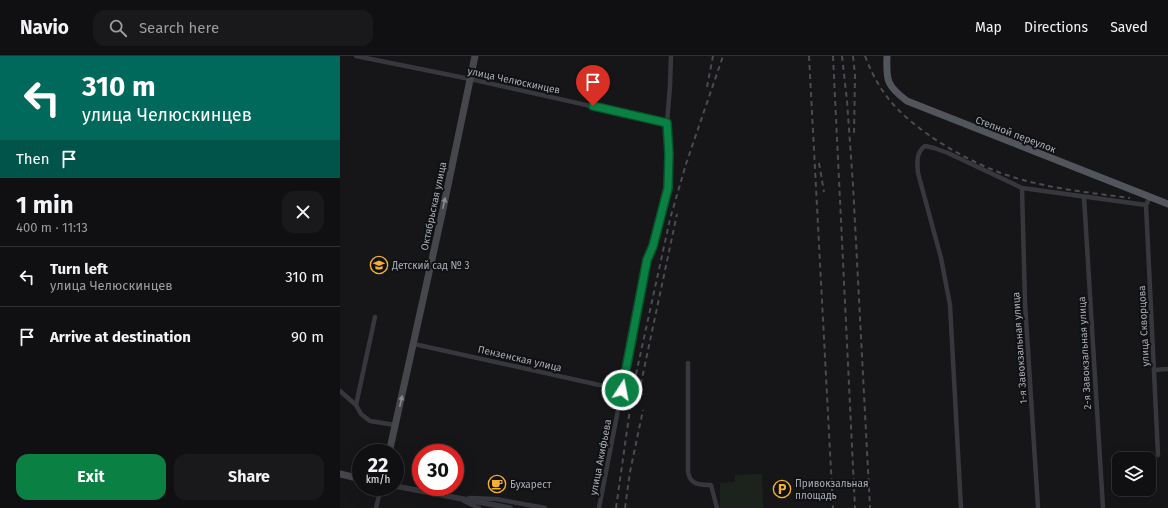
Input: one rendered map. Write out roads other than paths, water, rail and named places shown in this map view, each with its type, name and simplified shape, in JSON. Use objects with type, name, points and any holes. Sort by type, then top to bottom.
[{"type":"main road","name":"Октябрьская улица","points":[[391,444],[414,344],[475,56]]},
{"type":"main road","name":"Степной переулок","points":[[887,56],[886,73],[889,84],[894,92],[907,101],[1168,204]]},
{"type":"main road","points":[[340,474],[352,477]]},
{"type":"street","name":"улица Челюскинцев","points":[[356,56],[470,79],[667,123]]},
{"type":"street","name":"улица Акифьева","points":[[599,508],[647,260],[653,246],[668,188],[669,154],[667,123],[671,56]]},
{"type":"street","points":[[961,508],[950,305],[941,258],[918,173],[918,156],[922,148],[925,146],[934,148],[1022,188],[1146,205]]},
{"type":"street","name":"1-я Завокзальная улица","points":[[1022,188],[1024,303],[1038,508]]},
{"type":"street","name":"2-я Завокзальная улица","points":[[1084,197],[1103,508]]},
{"type":"street","name":"улица Скворцова","points":[[1150,197],[1146,205],[1158,455]]},
{"type":"street","points":[[356,405],[375,316]]},
{"type":"street","name":"Пензенская улица","points":[[414,344],[622,390]]},
{"type":"street","points":[[688,363],[688,472],[693,483],[699,485],[711,485],[717,508]]},
{"type":"street","points":[[1154,370],[1168,369]]},
{"type":"street","points":[[340,391],[356,405],[361,414],[370,421],[395,425]]},
{"type":"street","points":[[404,488],[510,508]]},
{"type":"street","points":[[376,508],[379,496]]},
{"type":"street","points":[[459,498],[479,508]]},
{"type":"street","points":[[459,498],[496,499],[545,508]]},
{"type":"railway","points":[[707,87],[713,56]]},
{"type":"railway","points":[[616,508],[633,388],[670,219],[686,164],[723,56]]},
{"type":"railway","points":[[809,56],[833,508]]},
{"type":"railway","points":[[833,56],[855,508]]},
{"type":"railway","points":[[842,56],[853,185],[870,508]]},
{"type":"railway","points":[[853,56],[855,75],[854,135]]},
{"type":"railway","points":[[865,56],[879,85],[896,107],[910,121],[926,133],[963,156],[999,172],[1030,182],[1130,198]]},
{"type":"railway","points":[[819,163],[824,192]]},
{"type":"railway","points":[[637,402],[677,214]]},
{"type":"railway","points":[[625,508],[630,472],[643,410]]},
{"type":"place","name":"Детский сад № 3","points":[[379,265]]},
{"type":"place","name":"Бухарест","points":[[497,484]]},
{"type":"place","name":"Привокзальная площадь","points":[[782,489]]}]
